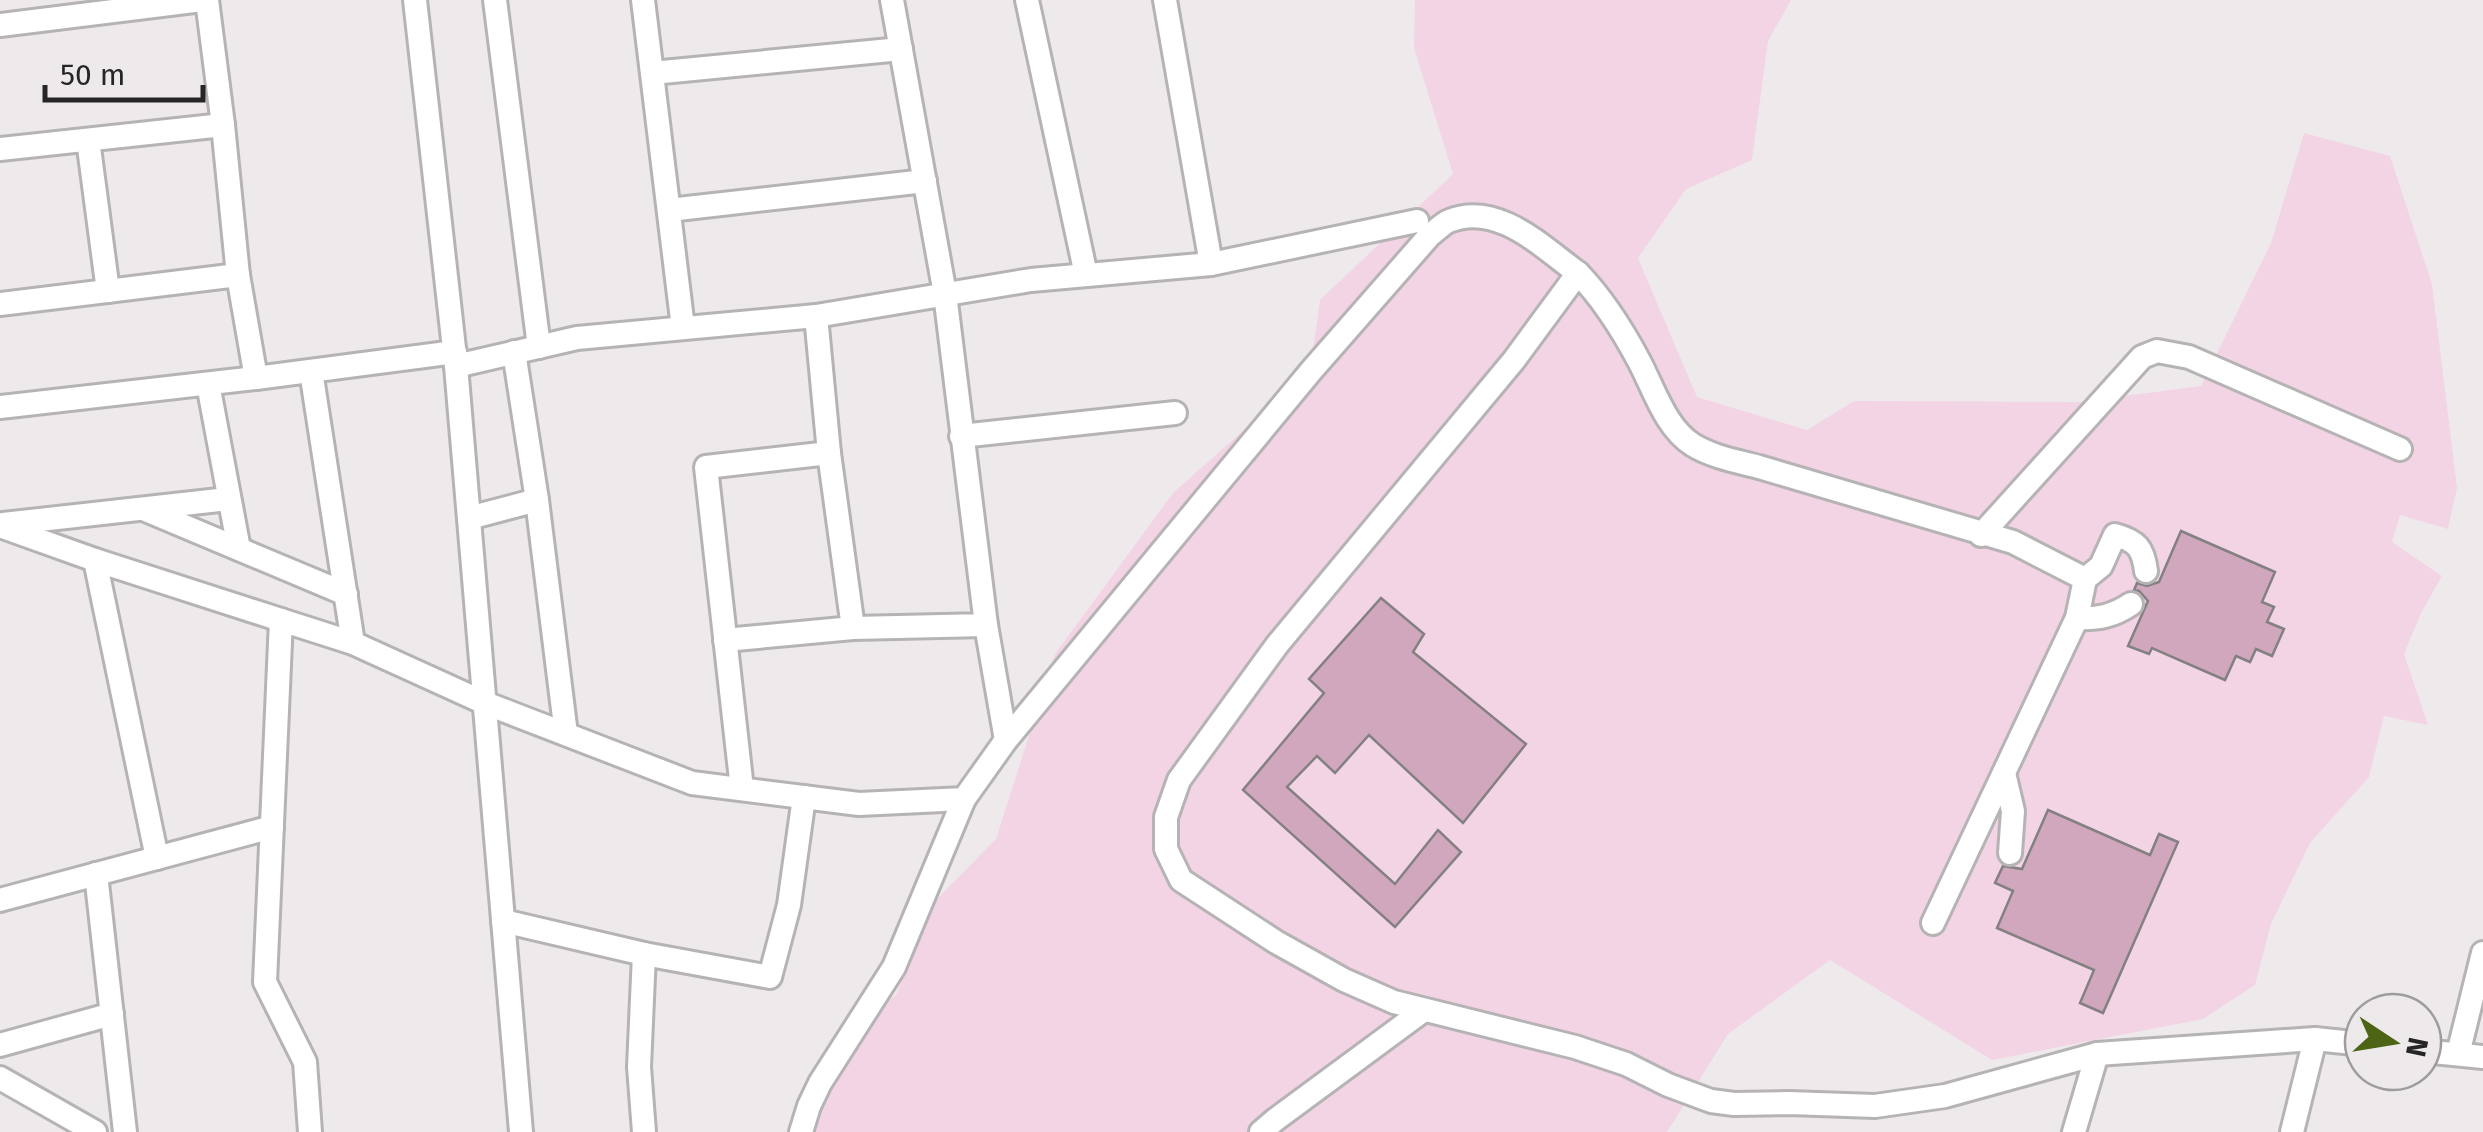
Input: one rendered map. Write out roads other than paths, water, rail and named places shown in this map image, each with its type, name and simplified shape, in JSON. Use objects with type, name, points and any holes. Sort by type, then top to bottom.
[{"type":"street","points":[[0,25],[205,0],[238,275],[256,378]]},
{"type":"street","points":[[415,0],[456,359],[521,1132]]},
{"type":"street","points":[[495,0],[540,346]]},
{"type":"street","points":[[643,0],[683,328]]},
{"type":"street","points":[[892,0],[945,294],[986,626],[1006,740]]},
{"type":"street","points":[[1028,0],[1086,275]]},
{"type":"street","points":[[1166,0],[1211,264]]},
{"type":"street","points":[[652,72],[901,49]]},
{"type":"street","points":[[0,150],[223,125]]},
{"type":"street","points":[[88,140],[108,291]]},
{"type":"street","points":[[669,210],[925,182]]},
{"type":"street","points":[[800,1132],[820,1084],[894,967],[964,799],[1006,740],[1310,370],[1430,236],[1448,222],[1489,218],[1513,226],[1578,273],[1615,318],[1672,425],[1691,444],[1719,457],[2013,542],[2085,579]]},
{"type":"street","points":[[1,401],[456,359],[514,352],[576,338],[816,316],[1031,280],[1211,264],[1417,221]]},
{"type":"street","points":[[1578,273],[1514,360],[1277,645],[1179,780],[1166,817],[1166,849],[1181,880],[1276,942],[1344,980],[1394,1002],[1575,1047],[1626,1064],[1668,1086],[1710,1101],[1875,1106],[1945,1096],[2097,1054],[2316,1040],[2343,1042]]},
{"type":"street","points":[[0,304],[238,275]]},
{"type":"street","points":[[816,316],[829,453],[853,628]]},
{"type":"street","points":[[1981,534],[2142,357],[2157,350],[2188,357],[2400,449]]},
{"type":"street","points":[[514,352],[566,734]]},
{"type":"street","points":[[311,371],[353,643]]},
{"type":"street","points":[[208,384],[239,549]]},
{"type":"street","points":[[961,436],[1175,414]]},
{"type":"street","points":[[742,789],[706,467],[829,453]]},
{"type":"street","points":[[0,525],[228,499]]},
{"type":"street","points":[[469,518],[537,500]]},
{"type":"street","points":[[143,508],[346,594]]},
{"type":"street","points":[[0,525],[94,560],[353,643],[485,703],[692,783],[859,804],[964,799]]},
{"type":"street","points":[[1933,923],[2077,618],[2085,579],[2101,566],[2116,534],[2132,540],[2144,555],[2146,571]]},
{"type":"street","points":[[94,560],[157,858]]},
{"type":"street","points":[[2077,618],[2114,616],[2132,604]]},
{"type":"street","points":[[281,620],[265,982],[304,1062],[310,1132]]},
{"type":"street","points":[[725,640],[853,628],[986,626]]},
{"type":"street","points":[[2004,773],[2012,811],[2010,852]]},
{"type":"street","points":[[503,921],[644,954],[770,977],[789,905],[804,797]]},
{"type":"street","points":[[0,900],[272,827]]},
{"type":"street","points":[[96,874],[125,1132]]},
{"type":"street","points":[[2458,1054],[2483,953]]},
{"type":"street","points":[[644,954],[639,1067],[644,1132]]},
{"type":"street","points":[[1262,1132],[1424,1010]]},
{"type":"street","points":[[0,1046],[112,1014]]},
{"type":"street","points":[[2292,1132],[2316,1040]]},
{"type":"street","points":[[2443,1052],[2483,1057]]},
{"type":"street","points":[[2074,1132],[2097,1054]]},
{"type":"street","points":[[0,1078],[95,1132]]}]
